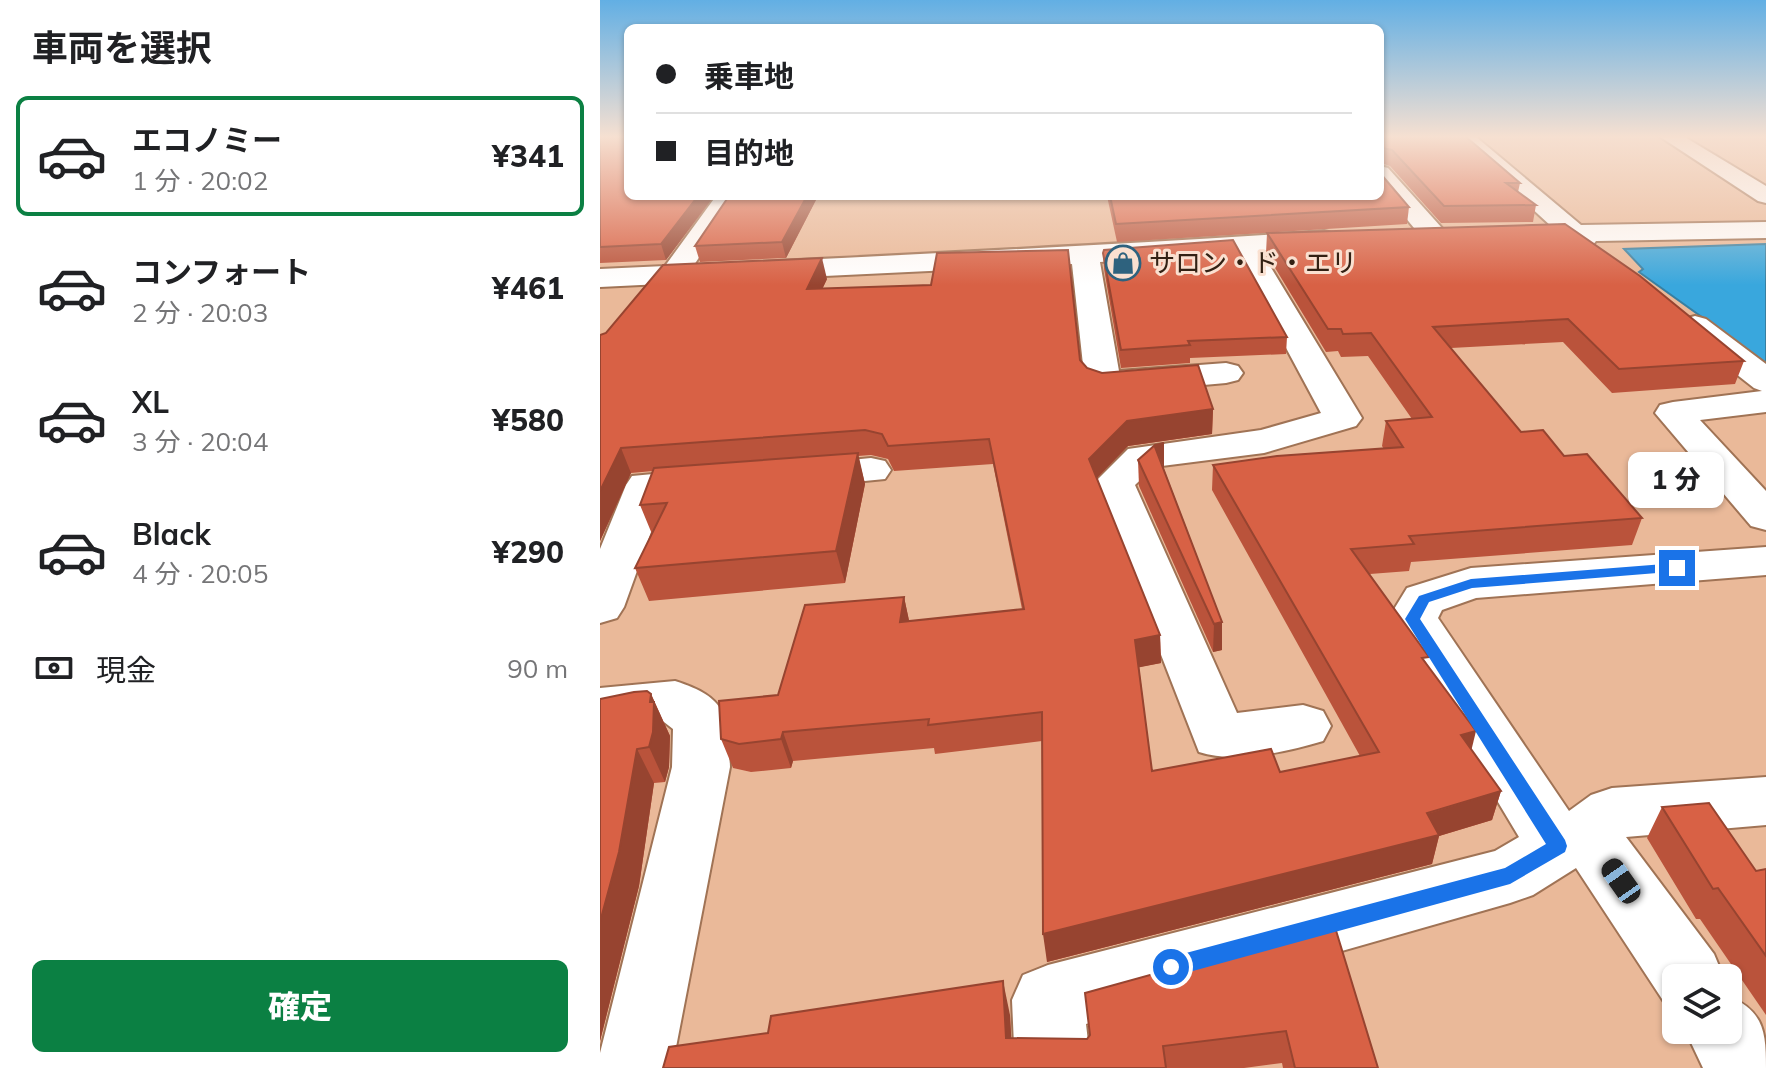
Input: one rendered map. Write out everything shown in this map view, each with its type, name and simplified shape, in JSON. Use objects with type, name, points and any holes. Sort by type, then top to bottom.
[{"type":"street","points":[[1391,186],[1433,234]]},
{"type":"street","points":[[1520,186],[1610,261]]},
{"type":"street","points":[[630,311],[667,275],[725,200]]},
{"type":"street","points":[[1496,234],[1766,230]]},
{"type":"street","points":[[1401,235],[1464,234]]},
{"type":"street","points":[[600,278],[1085,255],[1354,237]]},
{"type":"street","points":[[1243,243],[1343,418],[1264,441],[1142,457],[1114,483],[1219,737],[1303,726]]},
{"type":"street","points":[[1085,255],[1103,383],[1226,373]]},
{"type":"street","points":[[1670,307],[1766,381]]},
{"type":"street","points":[[1766,401],[1673,413],[1766,517]]},
{"type":"street","points":[[600,607],[647,485],[871,470]]},
{"type":"street","points":[[1677,964],[1572,840],[1413,619],[1424,599],[1471,583],[1766,561]]},
{"type":"street","points":[[600,708],[675,701],[701,721],[701,767],[634,1068]]},
{"type":"street","points":[[1053,1068],[1048,1000],[1510,875],[1612,813],[1766,801]]},
{"type":"street","points":[[1730,1044],[1744,1068]]},
{"type":"water","points":[[1766,244],[1766,363],[1639,272],[1643,269],[1624,249]]},
{"type":"building","points":[[600,186],[624,186],[624,200],[695,200],[661,244],[600,247]]},
{"type":"building","points":[[1384,186],[1391,186],[1409,207],[1116,224],[1111,200],[1384,200]]},
{"type":"building","points":[[1425,186],[1510,186],[1536,205],[1444,206]]},
{"type":"building","points":[[726,200],[805,200],[782,242],[695,246]]},
{"type":"building","points":[[1565,224],[1640,276],[1744,361],[1619,369],[1568,319],[1433,327],[1521,432],[1543,430],[1564,456],[1587,454],[1642,518],[1409,536],[1414,544],[1351,549],[1429,657],[1422,658],[1476,731],[1461,735],[1501,791],[1427,813],[1439,835],[1043,934],[1042,712],[928,725],[929,719],[783,732],[781,739],[739,744],[721,739],[719,701],[778,695],[805,605],[904,597],[900,622],[1024,609],[989,439],[888,446],[882,434],[865,430],[621,448],[600,491],[600,335],[606,333],[663,265],[822,258],[807,289],[931,285],[937,253],[1068,250],[1080,360],[1087,368],[1102,373],[1198,365],[1213,409],[1127,421],[1089,459],[1160,635],[1135,640],[1152,771],[1271,749],[1280,772],[1379,752],[1213,465],[1277,456],[1403,447],[1386,421],[1432,417],[1371,333],[1343,334],[1341,329],[1328,329],[1267,233]]},
{"type":"building","points":[[1233,240],[1287,337],[1188,341],[1190,345],[1121,350],[1104,250]]},
{"type":"building","points":[[1164,443],[1155,447],[1222,622],[1214,624],[1138,460],[1155,445]]},
{"type":"building","points":[[858,453],[836,551],[635,568],[667,503],[640,505],[654,468]]},
{"type":"building","points":[[647,691],[651,694],[650,702],[654,702],[653,732],[649,747],[637,749],[619,852],[600,922],[600,699]]},
{"type":"building","points":[[1709,803],[1756,871],[1766,869],[1766,956],[1718,888],[1713,889],[1662,807]]},
{"type":"building","points":[[1334,924],[1378,1068],[1295,1068],[1286,1031],[1163,1046],[1166,1068],[663,1068],[669,1047],[768,1033],[771,1016],[1003,981],[1006,1038],[1087,1039],[1090,1035],[1085,993]]},
{"type":"place","name":"サロン・ド・エリ","points":[[1123,263]]},
{"type":"route","points":[[1171,967],[1510,875],[1558,846],[1413,619],[1424,599],[1471,583],[1677,568]]}]
